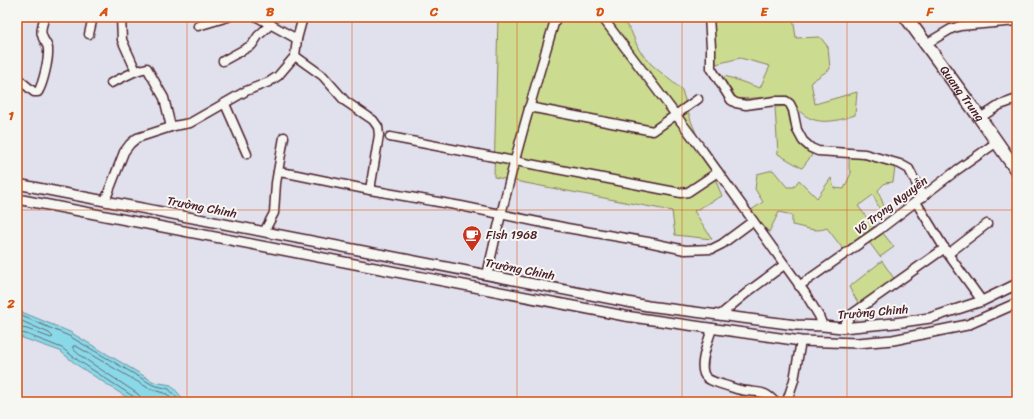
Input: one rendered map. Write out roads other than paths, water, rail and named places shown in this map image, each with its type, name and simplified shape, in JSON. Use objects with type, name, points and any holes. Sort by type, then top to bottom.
[{"type":"main road","name":"Quang Trung","points":[[906,17],[980,118],[1017,172]]},
{"type":"street","points":[[17,78],[34,92],[38,92],[40,89],[44,79],[49,51],[41,32],[44,17]]},
{"type":"street","points":[[89,34],[93,17]]},
{"type":"street","points":[[121,17],[122,40],[136,71]]},
{"type":"street","points":[[198,26],[228,17]]},
{"type":"street","points":[[258,17],[297,39]]},
{"type":"street","points":[[105,201],[124,152],[130,144],[143,135],[190,123],[246,91],[269,82],[278,76],[295,56],[297,39],[303,17]]},
{"type":"street","points":[[485,288],[501,214],[529,107],[556,17]]},
{"type":"street","points":[[602,17],[703,151],[814,307],[824,326],[824,342]]},
{"type":"street","points":[[709,17],[711,68],[731,100],[736,103],[746,104],[775,101],[786,102],[792,107],[797,130],[803,141],[811,148],[818,151],[866,154],[900,164],[909,169],[923,197]]},
{"type":"street","points":[[926,44],[951,29],[960,26],[1017,21]]},
{"type":"street","points":[[223,61],[252,45],[258,36],[271,24]]},
{"type":"street","points":[[295,56],[323,76],[346,101],[372,120],[378,127],[379,135],[370,190]]},
{"type":"street","points":[[111,83],[136,71],[148,68],[164,98],[171,127]]},
{"type":"street","points":[[529,107],[653,132],[698,99]]},
{"type":"street","points":[[980,118],[1000,105],[1017,99]]},
{"type":"street","points":[[225,104],[246,154]]},
{"type":"street","points":[[267,246],[266,232],[274,213],[275,188],[284,137]]},
{"type":"street","points":[[390,137],[681,193],[688,192],[718,172]]},
{"type":"street","name":"Võ Trọng Nguyễn","points":[[799,286],[997,142]]},
{"type":"street","points":[[278,172],[679,249],[712,249],[753,222]]},
{"type":"street","name":"Trường Chinh","points":[[17,184],[648,306],[796,326],[824,326],[842,328],[930,318],[982,301],[1017,284]]},
{"type":"street","points":[[17,198],[625,316],[801,341],[857,344],[893,340],[966,325],[1017,303]]},
{"type":"street","points":[[916,202],[947,251],[982,301],[989,315]]},
{"type":"street","points":[[842,328],[852,314],[987,224]]},
{"type":"street","points":[[720,315],[784,265]]},
{"type":"street","points":[[712,328],[702,363],[705,376],[711,380],[737,389],[763,392],[775,402]]},
{"type":"street","points":[[787,402],[794,380],[801,341]]},
{"type":"water","points":[[17,310],[70,332],[154,382],[171,385],[186,402],[134,402],[77,365],[60,351],[17,336]]},
{"type":"place","name":"Fish 1968","points":[[472,252]]}]
